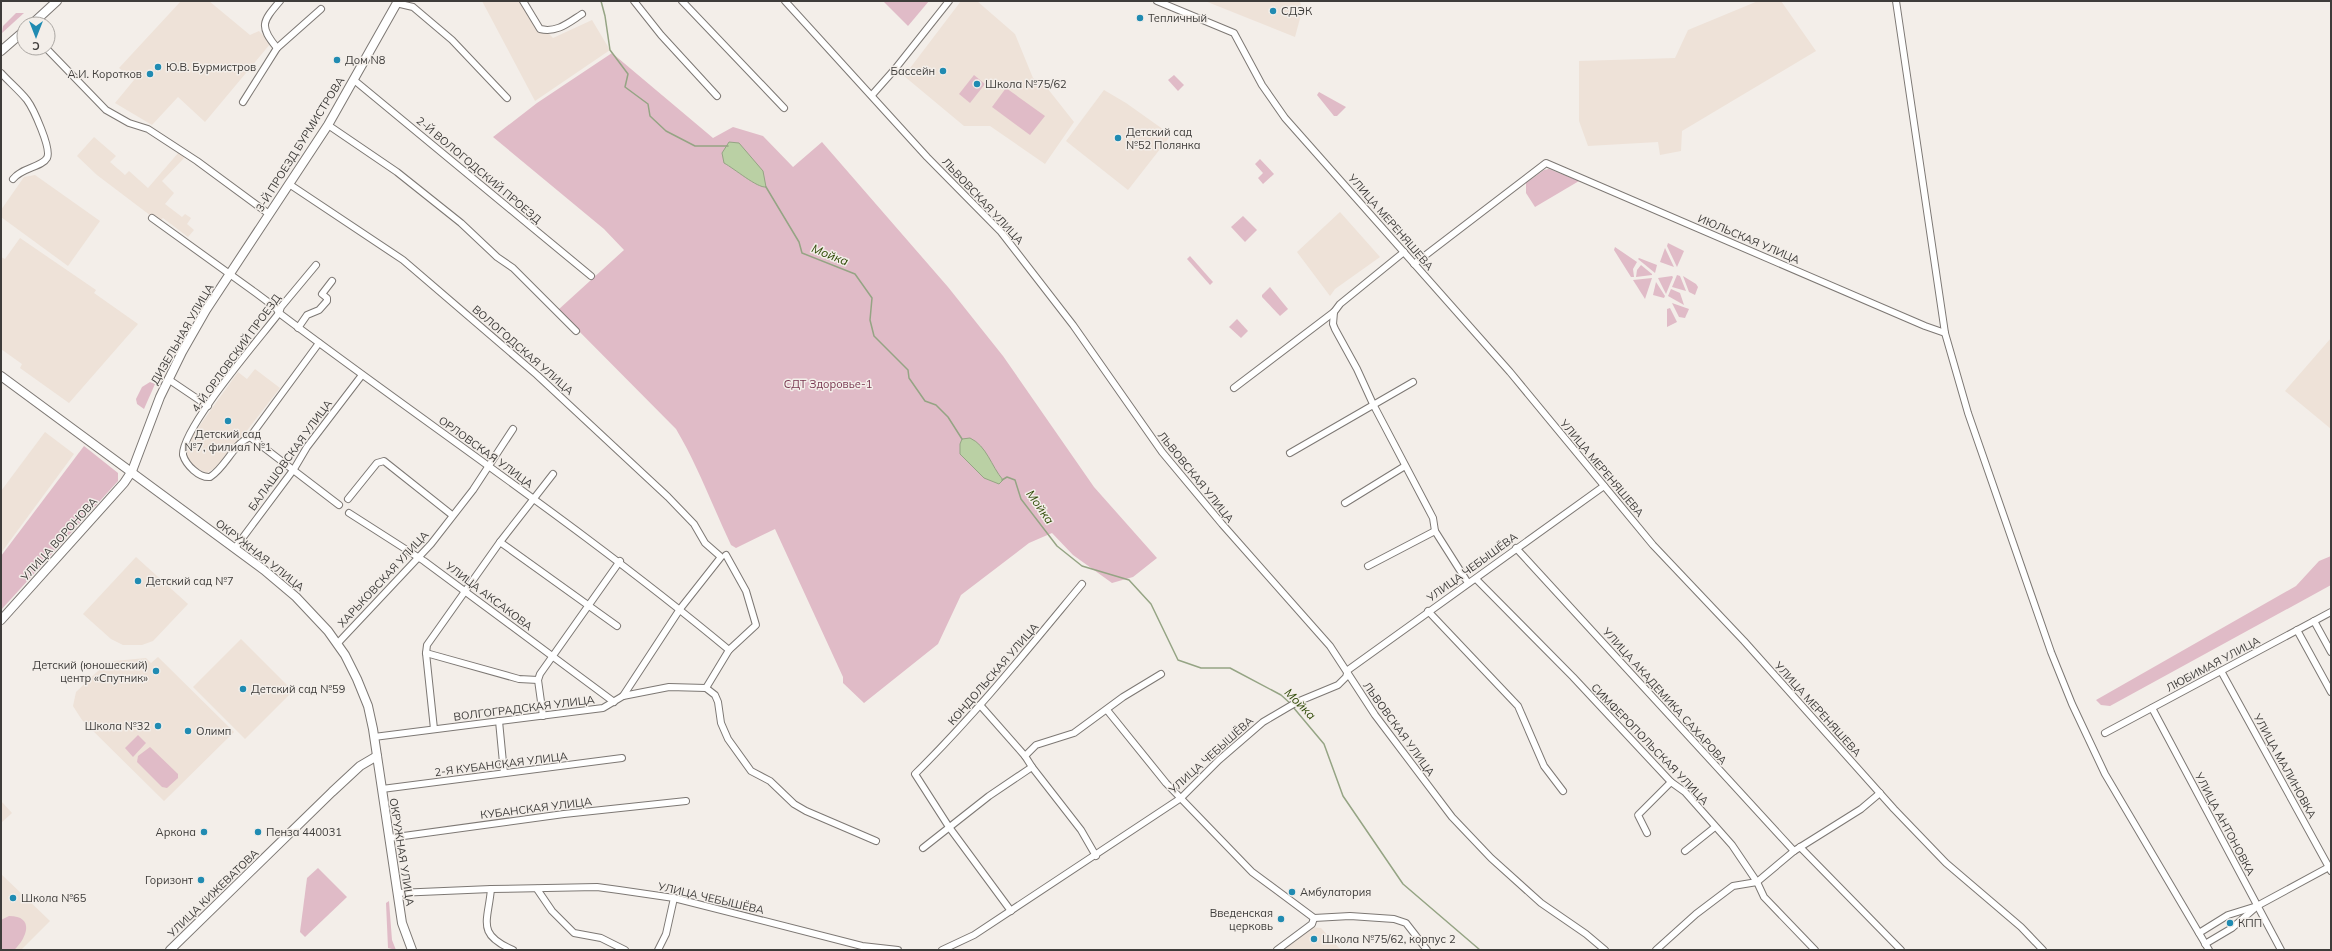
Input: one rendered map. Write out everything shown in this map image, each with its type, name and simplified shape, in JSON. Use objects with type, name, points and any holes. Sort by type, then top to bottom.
[{"type":"main road","points":[[41,16],[57,1]]},
{"type":"main road","name":"3-Й ПРОЕЗД БУРМИСТРОВА","points":[[229,275],[328,125],[397,2]]},
{"type":"main road","points":[[1,51],[16,38]]},
{"type":"main road","name":"ДИЗЕЛЬНАЯ УЛИЦА","points":[[132,471],[168,379],[206,310],[229,275]]},
{"type":"main road","name":"ОКРУЖНАЯ УЛИЦА","points":[[1,376],[235,548],[296,597],[337,644],[358,678],[368,706],[374,736],[402,923],[409,948]]},
{"type":"main road","name":"УЛИЦА ВОРОНОВА","points":[[1,620],[124,483],[132,471]]},
{"type":"main road","name":"УЛИЦА КИЖЕВАТОВА","points":[[170,950],[328,796],[364,763],[377,756]]},
{"type":"street","points":[[277,48],[267,36],[264,25],[267,16],[280,1]]},
{"type":"street","points":[[523,1],[540,30],[556,31],[582,14]]},
{"type":"street","points":[[634,1],[661,35],[717,96]]},
{"type":"street","points":[[682,1],[784,108]]},
{"type":"street","name":"ЛЬВОВСКАЯ УЛИЦА","points":[[785,1],[927,156],[1001,232],[1073,325],[1162,452],[1222,524],[1312,623],[1348,670],[1354,684],[1375,714],[1452,817],[1491,858],[1541,903],[1586,934],[1605,950]]},
{"type":"street","points":[[872,95],[896,69],[949,1]]},
{"type":"street","name":"УЛИЦА МЕРЕНЯШЕВА","points":[[1157,1],[1234,33],[1275,105],[1510,372],[1653,545],[1744,641],[1880,793],[1946,863],[2021,928],[2043,950]]},
{"type":"street","points":[[1896,1],[1945,332],[1968,413],[2051,652],[2072,704],[2106,774],[2209,950]]},
{"type":"street","points":[[397,2],[413,7],[452,40],[507,98]]},
{"type":"street","points":[[243,102],[277,48],[322,8]]},
{"type":"street","points":[[54,56],[106,110],[129,123],[148,129],[198,161],[269,214]]},
{"type":"street","points":[[1,73],[28,101],[47,147],[48,156],[44,160],[20,171],[13,179]]},
{"type":"street","name":"2-Й ВОЛОГОДСКИЙ ПРОЕЗД","points":[[354,80],[591,276]]},
{"type":"street","points":[[328,125],[397,172],[461,223],[497,257],[513,268],[576,331]]},
{"type":"street","name":"ИЮЛЬСКАЯ УЛИЦА","points":[[1414,264],[1546,163],[1925,326],[1945,332]]},
{"type":"street","name":"ВОЛОГОДСКАЯ УЛИЦА","points":[[289,184],[403,260],[538,375],[668,497],[694,524],[705,543],[723,556],[746,591],[756,625],[729,650]]},
{"type":"street","name":"ОРЛОВСКАЯ УЛИЦА","points":[[152,218],[271,304],[279,313],[298,328],[362,375],[620,561],[729,650]]},
{"type":"street","points":[[1234,388],[1334,312],[1343,301],[1404,252]]},
{"type":"street","name":"4-Й ОРЛОВСКИЙ ПРОЕЗД","points":[[250,437],[244,440],[213,475],[203,476],[194,470],[184,459],[183,450],[188,436],[208,406],[279,313],[281,307],[316,265]]},
{"type":"street","points":[[298,328],[307,315],[319,310],[326,301],[326,298],[322,294],[332,281]]},
{"type":"street","points":[[1334,312],[1333,324],[1335,329],[1433,518],[1435,531],[1468,583]]},
{"type":"street","points":[[319,343],[250,437],[294,469],[339,505]]},
{"type":"street","name":"БАЛАШОВСКАЯ УЛИЦА","points":[[235,548],[362,375]]},
{"type":"street","points":[[168,379],[208,406]]},
{"type":"street","points":[[1290,453],[1413,382]]},
{"type":"street","name":"ХАРЬКОВСКАЯ УЛИЦА","points":[[337,644],[418,556],[431,544],[452,515],[473,490],[513,429]]},
{"type":"street","points":[[348,499],[377,463],[384,461],[452,515]]},
{"type":"street","points":[[1345,502],[1405,466]]},
{"type":"street","points":[[434,729],[426,653],[429,641],[532,498],[553,474]]},
{"type":"street","name":"УЛИЦА ЧЕБЫШЁВА","points":[[942,950],[974,935],[1096,856],[1181,798],[1219,760],[1259,725],[1297,702],[1338,685],[1346,677],[1348,670],[1428,611],[1476,579],[1516,548],[1604,486]]},
{"type":"street","name":"УЛИЦА АКСАКОВА","points":[[349,513],[418,556],[614,702]]},
{"type":"street","points":[[1368,566],[1435,531]]},
{"type":"street","points":[[500,542],[617,626]]},
{"type":"street","name":"УЛИЦА АКАДЕМИКА САХАРОВА","points":[[1516,548],[1794,851]]},
{"type":"street","name":"ВОЛГОГРАДСКАЯ УЛИЦА","points":[[374,736],[595,710],[614,702],[623,696],[680,609],[723,556]]},
{"type":"street","points":[[543,716],[538,680],[542,670],[620,561]]},
{"type":"street","name":"СИМФЕРОПОЛЬСКАЯ УЛИЦА","points":[[1476,579],[1573,678],[1671,782],[1685,792],[1732,845],[1757,882],[1764,897],[1815,950]]},
{"type":"street","name":"КОНДОЛЬСКАЯ УЛИЦА","points":[[949,827],[915,774],[949,741],[1082,584]]},
{"type":"street","points":[[1428,611],[1518,706],[1544,766],[1563,791]]},
{"type":"street","name":"ЛЮБИМАЯ УЛИЦА","points":[[2105,733],[2331,612]]},
{"type":"street","points":[[2314,621],[2331,652]]},
{"type":"street","points":[[2298,630],[2331,692]]},
{"type":"street","points":[[706,688],[729,650]]},
{"type":"street","points":[[426,653],[519,678],[538,680]]},
{"type":"street","name":"УЛИЦА МАЛИНОВКА","points":[[2221,671],[2330,868]]},
{"type":"street","points":[[1025,756],[1036,745],[1074,733],[1161,674]]},
{"type":"street","points":[[623,696],[669,686],[706,688],[715,695],[718,702],[722,723],[728,739],[751,771],[770,781],[794,804],[876,841]]},
{"type":"street","points":[[980,705],[1025,756],[1081,830],[1096,856]]},
{"type":"street","name":"УЛИЦА АНТОНОВКА","points":[[2152,708],[2281,950]]},
{"type":"street","points":[[1107,710],[1166,783],[1252,872],[1314,918],[1345,916],[1394,919],[1406,923],[1427,950]]},
{"type":"street","points":[[499,722],[504,773]]},
{"type":"street","name":"2-Я КУБАНСКАЯ УЛИЦА","points":[[382,789],[622,758]]},
{"type":"street","points":[[923,848],[989,796],[1032,767]]},
{"type":"street","points":[[1647,833],[1638,815],[1671,782]]},
{"type":"street","points":[[1656,950],[1696,914],[1733,886],[1757,882],[1794,851],[1861,808],[1880,793]]},
{"type":"street","name":"КУБАНСКАЯ УЛИЦА","points":[[389,838],[564,814],[686,801]]},
{"type":"street","points":[[949,827],[1011,911]]},
{"type":"street","points":[[1685,851],[1715,827]]},
{"type":"street","points":[[1800,847],[1901,950]]},
{"type":"street","points":[[2199,933],[2228,915],[2258,906],[2330,868]]},
{"type":"street","points":[[537,888],[552,910],[574,933],[601,938],[625,950]]},
{"type":"street","name":"УЛИЦА ЧЕБЫШЁВА","points":[[398,893],[491,889],[597,888],[674,898],[862,946],[898,950]]},
{"type":"street","points":[[491,889],[486,925],[488,933],[494,939],[514,950]]},
{"type":"street","points":[[658,950],[666,934],[674,898]]},
{"type":"street","points":[[2205,944],[2232,928],[2258,906]]},
{"type":"street","points":[[1278,950],[1312,924],[1314,918]]},
{"type":"shaded area","points":[[181,1],[209,1],[250,35],[259,31],[271,43],[205,122],[178,97],[152,125],[115,103],[134,80],[119,68]]},
{"type":"shaded area","points":[[482,1],[518,1],[553,38],[592,20],[610,50],[535,101]]},
{"type":"shaded area","name":"Школа №75/62","points":[[961,1],[977,1],[1015,34],[1033,78],[1048,89],[1074,122],[1045,164],[990,126],[964,126],[904,76]]},
{"type":"shaded area","points":[[1205,1],[1300,1],[1302,11],[1295,37]]},
{"type":"shaded area","points":[[1758,1],[1781,1],[1816,51],[1682,131],[1681,151],[1660,155],[1658,142],[1588,146],[1579,121],[1579,61],[1675,58],[1688,30]]},
{"type":"shaded area","name":"Детский сад №52 Полянка","points":[[1104,90],[1126,103],[1171,135],[1128,190],[1066,141]]},
{"type":"shaded area","points":[[94,137],[116,156],[110,162],[125,175],[129,171],[148,188],[179,152],[185,157],[162,181],[174,193],[165,204],[182,217],[185,214],[191,218],[187,224],[194,230],[188,237],[163,218],[159,222],[97,175],[77,156]]},
{"type":"shaded area","points":[[729,142],[739,143],[763,171],[766,187],[757,185],[724,163],[722,153]]},
{"type":"shaded area","points":[[35,175],[100,221],[68,266],[1,217],[1,210],[24,177]]},
{"type":"shaded area","points":[[1340,212],[1380,257],[1335,289],[1330,296],[1297,252]]},
{"type":"shaded area","points":[[20,238],[96,290],[94,293],[138,324],[69,403],[20,368],[22,364],[1,349],[1,257],[5,259]]},
{"type":"shaded area","points":[[2331,338],[2331,429],[2285,391]]},
{"type":"shaded area","name":"Детский сад №7, филиал №1","points":[[255,369],[280,388],[221,464],[207,473],[192,466],[187,457],[185,446],[238,372],[247,379]]},
{"type":"shaded area","points":[[45,432],[74,454],[1,553],[1,491]]},
{"type":"shaded area","points":[[970,438],[985,451],[1003,480],[999,484],[984,478],[960,454],[960,444],[962,439]]},
{"type":"shaded area","name":"Детский сад №7","points":[[136,557],[188,604],[153,641],[142,645],[123,645],[111,639],[83,614]]},
{"type":"shaded area","name":"Детский сад №59","points":[[241,639],[293,691],[245,739],[193,687]]},
{"type":"shaded area","name":"Школа №32","points":[[158,657],[234,732],[164,801],[82,720],[73,706],[76,692],[98,671],[114,661],[146,658],[151,663]]},
{"type":"shaded area","points":[[1,801],[12,813],[1,823]]},
{"type":"shaded area","points":[[248,856],[250,858],[224,884],[222,882]]},
{"type":"shaded area","name":"Школа №65","points":[[1,874],[50,921],[21,950],[1,950]]},
{"type":"shaded area","name":"Школа №75/62, корпус 2","points":[[1311,927],[1321,928],[1341,950],[1283,950]]},
{"type":"green space","points":[[883,1],[929,1],[908,26]]},
{"type":"green space","points":[[16,13],[24,13],[21,16],[16,16],[16,20],[2,33],[3,26]]},
{"type":"green space","name":"СДТ Здоровье-1","points":[[612,53],[713,138],[733,127],[763,136],[793,167],[822,142],[948,287],[1003,356],[1094,487],[1157,558],[1133,577],[1112,583],[1073,555],[1052,533],[1029,543],[961,595],[938,644],[864,703],[843,683],[843,677],[775,529],[736,548],[731,545],[698,471],[676,429],[558,310],[624,250],[604,229],[493,137],[537,103]]},
{"type":"green space","points":[[974,75],[985,84],[970,103],[959,94]]},
{"type":"green space","points":[[1174,75],[1184,85],[1178,91],[1168,80]]},
{"type":"green space","points":[[1006,88],[1045,116],[1030,135],[992,107]]},
{"type":"green space","points":[[1319,92],[1346,107],[1337,116],[1334,116],[1317,95]]},
{"type":"green space","points":[[1260,159],[1274,174],[1263,184],[1258,178],[1263,173],[1255,164]]},
{"type":"green space","points":[[1549,169],[1579,181],[1535,207],[1526,193],[1526,183],[1544,170]]},
{"type":"green space","points":[[1243,216],[1257,230],[1245,242],[1231,227]]},
{"type":"green space","points":[[1668,243],[1684,251],[1677,267],[1667,246]]},
{"type":"green space","points":[[1615,247],[1637,262],[1633,269],[1634,277],[1631,277],[1614,250]]},
{"type":"green space","points":[[1665,248],[1674,267],[1660,262]]},
{"type":"green space","points":[[1190,256],[1213,282],[1210,285],[1187,259]]},
{"type":"green space","points":[[1639,258],[1657,265],[1655,273],[1638,259]]},
{"type":"green space","points":[[1641,265],[1652,275],[1636,277],[1637,270]]},
{"type":"green space","points":[[1677,275],[1680,276],[1686,291],[1672,287]]},
{"type":"green space","points":[[1683,276],[1696,284],[1698,287],[1695,295],[1689,292]]},
{"type":"green space","points":[[1673,277],[1666,294],[1658,278]]},
{"type":"green space","points":[[1652,278],[1645,299],[1633,280]]},
{"type":"green space","points":[[1656,282],[1665,296],[1664,298],[1653,295]]},
{"type":"green space","points":[[1270,287],[1288,309],[1280,316],[1262,297],[1262,295]]},
{"type":"green space","points":[[1671,289],[1680,293],[1684,305],[1668,296]]},
{"type":"green space","points":[[1672,303],[1689,309],[1685,318],[1679,317]]},
{"type":"green space","points":[[1670,308],[1677,322],[1667,327],[1667,309]]},
{"type":"green space","points":[[1237,319],[1248,331],[1241,338],[1229,327]]},
{"type":"green space","points":[[150,382],[155,384],[144,409],[137,404],[136,399],[142,387]]},
{"type":"green space","points":[[84,446],[118,473],[118,481],[1,610],[1,556]]},
{"type":"green space","points":[[2331,556],[2331,585],[2110,706],[2101,705],[2096,700],[2296,586],[2319,561]]},
{"type":"green space","points":[[138,735],[146,743],[133,757],[125,748]]},
{"type":"green space","points":[[150,747],[178,774],[178,778],[167,788],[162,787],[137,762],[138,756]]},
{"type":"green space","points":[[318,868],[347,897],[305,937],[300,932],[307,878]]},
{"type":"green space","points":[[389,901],[392,940],[396,950],[388,948],[386,903]]},
{"type":"green space","points":[[9,916],[17,917],[23,920],[26,928],[25,934],[19,945],[14,950],[1,950],[1,920]]},
{"type":"waterway","name":"Мойка","points":[[601,1],[605,16],[610,50],[628,74],[625,87],[648,104],[650,116],[666,131],[695,146],[728,146]]},
{"type":"waterway","name":"Мойка","points":[[766,187],[799,242],[802,253],[855,274],[872,298],[870,320],[874,336],[908,370],[909,378],[925,401],[936,405],[948,417],[962,439]]},
{"type":"waterway","name":"Мойка","points":[[1002,480],[1007,477],[1015,480],[1021,499],[1057,546],[1082,566],[1129,580],[1151,604],[1178,660],[1201,668],[1230,668],[1281,695],[1291,704]]},
{"type":"waterway","name":"Мойка","points":[[1293,707],[1324,744],[1343,796],[1403,884],[1480,950]]},
{"type":"place","name":"СДЭК","points":[[1273,11]]},
{"type":"place","name":"Тепличный","points":[[1140,18]]},
{"type":"place","name":"Дом N8","points":[[337,60]]},
{"type":"place","name":"Ю.В. Бурмистров","points":[[158,67]]},
{"type":"place","name":"Бассейн","points":[[943,71]]},
{"type":"place","name":"А.И. Коротков","points":[[150,74]]},
{"type":"place","name":"Школа №75/62","points":[[977,84]]},
{"type":"place","name":"Детский сад №52 Полянка","points":[[1118,138]]},
{"type":"place","name":"Детский сад №7, филиал №1","points":[[228,421]]},
{"type":"place","name":"Детский сад №7","points":[[138,581]]},
{"type":"place","name":"Детский (юношеский) центр «Спутник»","points":[[156,671]]},
{"type":"place","name":"Детский сад №59","points":[[243,689]]},
{"type":"place","name":"Школа №32","points":[[158,726]]},
{"type":"place","name":"Олимп","points":[[188,731]]},
{"type":"place","name":"Аркона","points":[[204,832]]},
{"type":"place","name":"Пенза 440031","points":[[258,832]]},
{"type":"place","name":"Горизонт","points":[[201,880]]},
{"type":"place","name":"Амбулатория","points":[[1292,892]]},
{"type":"place","name":"Школа №65","points":[[13,898]]},
{"type":"place","name":"Введенская церковь","points":[[1281,919]]},
{"type":"place","name":"КПП","points":[[2230,923]]},
{"type":"place","name":"Школа №75/62, корпус 2","points":[[1314,939]]}]
